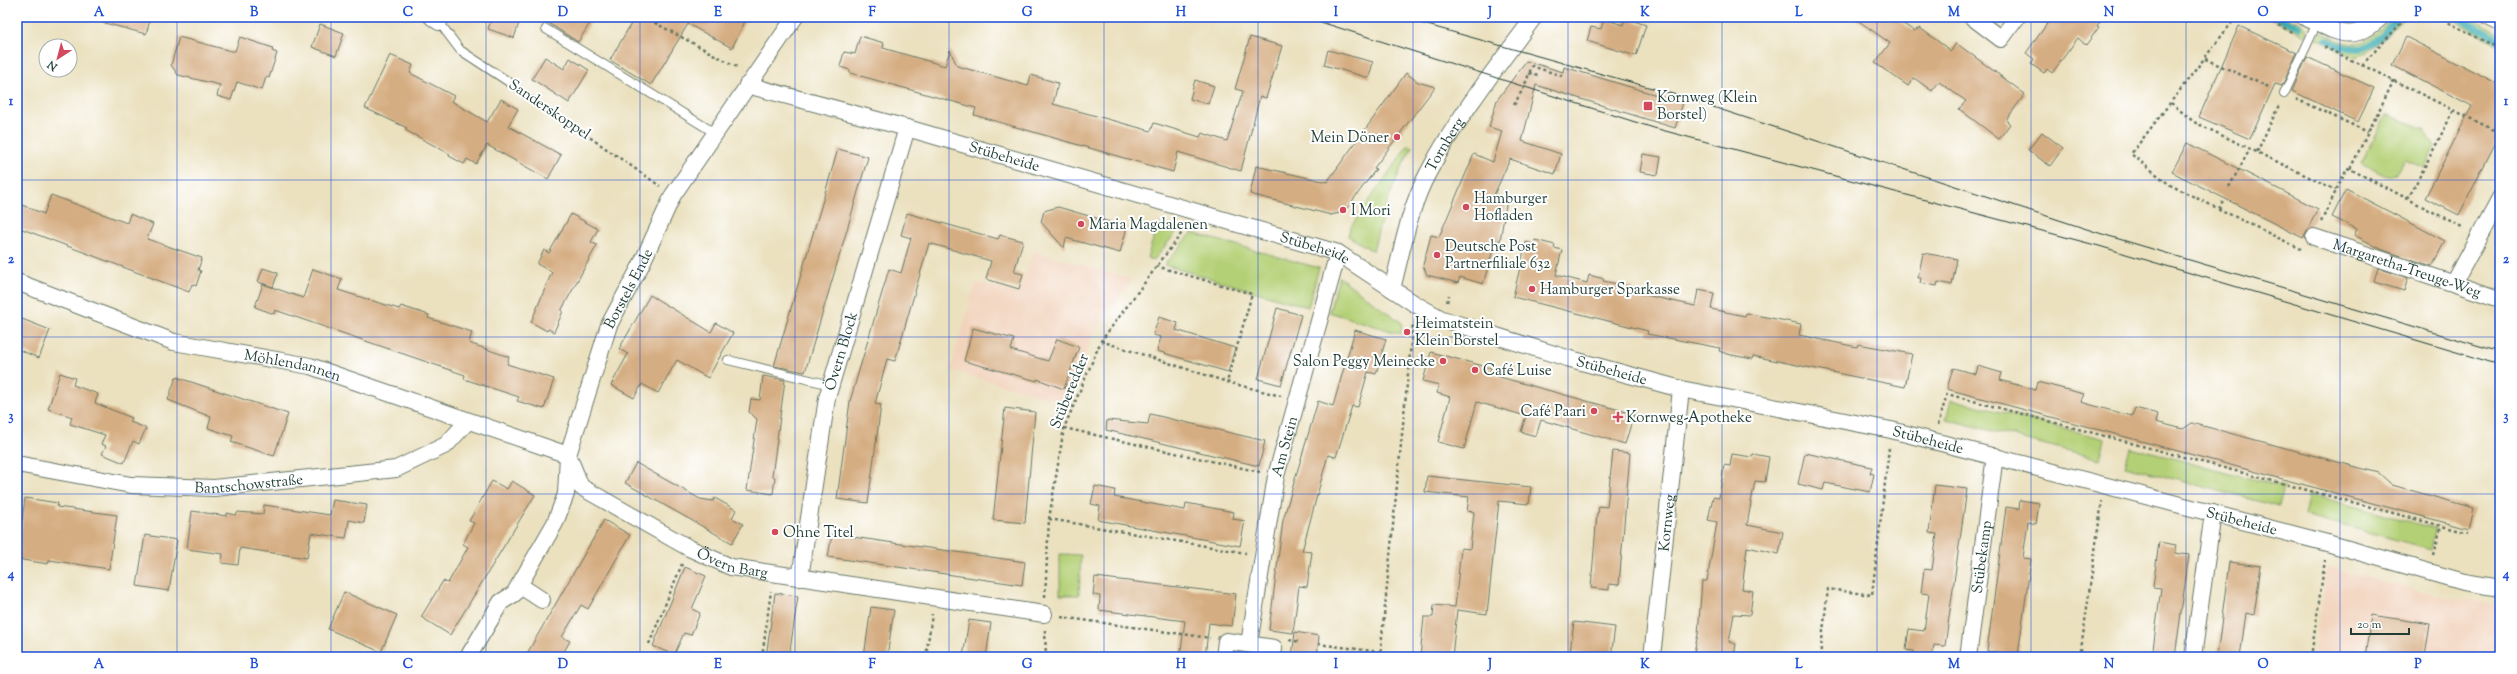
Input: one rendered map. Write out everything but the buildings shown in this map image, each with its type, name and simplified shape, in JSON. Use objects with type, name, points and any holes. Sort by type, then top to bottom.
[{"type":"street","name":"Borstels Ende","points":[[468,657],[501,602],[514,594],[555,524],[566,494],[568,455],[609,325],[641,265],[673,196],[795,17]]},
{"type":"street","name":"Tornberg","points":[[1392,289],[1409,223],[1427,174],[1469,105],[1534,17]]},
{"type":"street","points":[[1972,17],[2001,39],[2017,17]]},
{"type":"street","points":[[2311,20],[2341,33],[2358,34],[2381,17]]},
{"type":"street","points":[[2490,17],[2500,22]]},
{"type":"street","name":"Stübeheide","points":[[750,81],[1198,214],[1338,253],[1415,304],[1442,319],[1567,358],[1681,389],[1891,430],[2327,543],[2429,573],[2500,588]]},
{"type":"street","name":"Övern Block","points":[[800,578],[827,398],[908,128]]},
{"type":"street","points":[[2454,283],[2500,198]]},
{"type":"street","name":"Margaretha-Treuge-Weg","points":[[2314,237],[2500,299]]},
{"type":"street","name":"Am Stein","points":[[1250,644],[1262,556],[1276,476],[1338,253]]},
{"type":"street","name":"Möhlendannen","points":[[17,282],[174,342],[310,366],[467,422],[568,455]]},
{"type":"street","name":"Kornweg","points":[[1652,657],[1681,389]]},
{"type":"street","name":"Bantschowstraße","points":[[17,464],[131,485],[214,488],[396,469],[446,445],[467,422]]},
{"type":"street","name":"Övern Barg","points":[[568,455],[581,487],[689,548],[731,567],[934,599],[1044,614]]},
{"type":"street","name":"Stübekamp","points":[[1968,657],[1995,456]]},
{"type":"street","points":[[2193,657],[2213,513]]},
{"type":"street","points":[[519,585],[542,600]]},
{"type":"street","points":[[1224,657],[1226,641],[1274,648],[1273,657]]},
{"type":"lane","name":"Sanderskoppel","points":[[435,20],[460,50],[515,86]]},
{"type":"lane","points":[[2284,94],[2311,20]]},
{"type":"lane","points":[[546,29],[715,133]]},
{"type":"lane","points":[[728,360],[831,385]]},
{"type":"path","points":[[644,17],[750,81]]},
{"type":"path","points":[[2236,17],[2131,154],[2170,185],[2299,250],[2309,248],[2347,168],[2350,169],[2394,80]]},
{"type":"path","points":[[2438,17],[2500,49]]},
{"type":"path","points":[[2362,65],[2500,133]]},
{"type":"path","points":[[1514,105],[1532,66],[1562,76]]},
{"type":"path","points":[[1529,73],[1538,76]]},
{"type":"path","name":"Sanderskoppel","points":[[515,86],[673,196]]},
{"type":"path","points":[[2257,152],[2284,94]]},
{"type":"path","points":[[2171,103],[2194,122],[2336,190]]},
{"type":"path","points":[[2408,199],[2454,110]]},
{"type":"path","points":[[2229,187],[2250,148]]},
{"type":"path","points":[[2350,169],[2479,236]]},
{"type":"path","points":[[2219,209],[2224,198]]},
{"type":"path","name":"Stüberedder","points":[[1046,657],[1044,614],[1048,519],[1064,428],[1101,341],[1156,266],[1198,214]]},
{"type":"path","points":[[1156,266],[1252,294],[1227,382]]},
{"type":"path","points":[[1380,657],[1415,304]]},
{"type":"path","points":[[1101,341],[1227,382],[1297,400]]},
{"type":"path","points":[[1934,441],[1947,394],[2468,533]]},
{"type":"path","points":[[1064,428],[1276,476]]},
{"type":"path","points":[[1820,657],[1828,589],[1872,595],[1891,430]]},
{"type":"path","points":[[2080,657],[2104,485]]},
{"type":"path","points":[[1048,519],[1262,556]]},
{"type":"path","points":[[2429,573],[2441,526]]},
{"type":"path","points":[[2311,657],[2327,543]]},
{"type":"path","points":[[649,644],[689,548]]},
{"type":"path","points":[[762,657],[773,574]]},
{"type":"path","points":[[926,657],[934,599]]},
{"type":"path","points":[[1044,614],[1226,641]]},
{"type":"path","points":[[1318,644],[1380,652]]},
{"type":"shaded area","points":[[1033,251],[1133,279],[1092,337],[1066,403],[950,370],[976,282],[1019,294]]},
{"type":"shaded area","points":[[2327,567],[2438,596],[2500,605],[2500,657],[2314,657]]},
{"type":"green space","points":[[2269,17],[2284,18],[2299,22],[2307,28],[2305,35]]},
{"type":"green space","points":[[2329,17],[2364,17],[2350,22]]},
{"type":"green space","points":[[2392,17],[2405,17],[2367,53],[2355,57],[2317,39],[2322,33],[2345,43],[2361,43],[2368,40]]},
{"type":"green space","points":[[2459,17],[2467,17],[2500,34],[2500,45],[2456,22]]},
{"type":"green space","points":[[2386,114],[2424,129],[2435,146],[2424,168],[2405,160],[2396,174],[2386,176],[2361,163]]},
{"type":"green space","points":[[1408,145],[1412,147],[1389,198],[1373,251],[1348,236],[1350,228]]},
{"type":"green space","points":[[1158,224],[1178,230],[1154,260],[1147,258]]},
{"type":"green space","points":[[1192,233],[1319,268],[1308,307],[1164,265]]},
{"type":"green space","points":[[1339,277],[1402,323],[1401,334],[1329,312]]},
{"type":"green space","points":[[1951,399],[2105,439],[2100,459],[1946,419]]},
{"type":"green space","points":[[2130,447],[2284,487],[2279,507],[2125,466]]},
{"type":"green space","points":[[2309,494],[2436,529],[2430,549],[2304,515]]},
{"type":"green space","points":[[1060,554],[1081,555],[1079,595],[1060,595]]},
{"type":"green space","points":[[1236,651],[1264,657],[1229,657]]},
{"type":"waterway","points":[[2277,17],[2299,27]]},
{"type":"waterway","points":[[2326,40],[2351,49],[2367,47],[2381,36],[2398,17]]},
{"type":"waterway","points":[[2460,19],[2500,40]]},
{"type":"tram line","points":[[1305,17],[1654,128],[2099,246],[2500,365]]},
{"type":"tram line","points":[[1399,17],[1673,94],[2102,234],[2500,352]]},
{"type":"place","name":"Kornweg (Klein Borstel)","points":[[1648,106]]},
{"type":"place","name":"Mein Döner","points":[[1397,137]]},
{"type":"place","name":"Hamburger Hofladen","points":[[1466,207]]},
{"type":"place","name":"I Mori","points":[[1343,210]]},
{"type":"place","name":"Maria Magdalenen","points":[[1081,224]]},
{"type":"place","name":"Deutsche Post Partnerfiliale 632","points":[[1437,255]]},
{"type":"place","name":"Hamburger Sparkasse","points":[[1532,289]]},
{"type":"place","name":"Heimatstein Klein Borstel","points":[[1407,332]]},
{"type":"place","name":"Salon Peggy Meinecke","points":[[1443,361]]},
{"type":"place","name":"Café Luise","points":[[1475,370]]},
{"type":"place","name":"Café Paari","points":[[1594,411]]},
{"type":"place","name":"Kornweg-Apotheke","points":[[1618,417]]},
{"type":"place","name":"Ohne Titel","points":[[775,532]]}]
